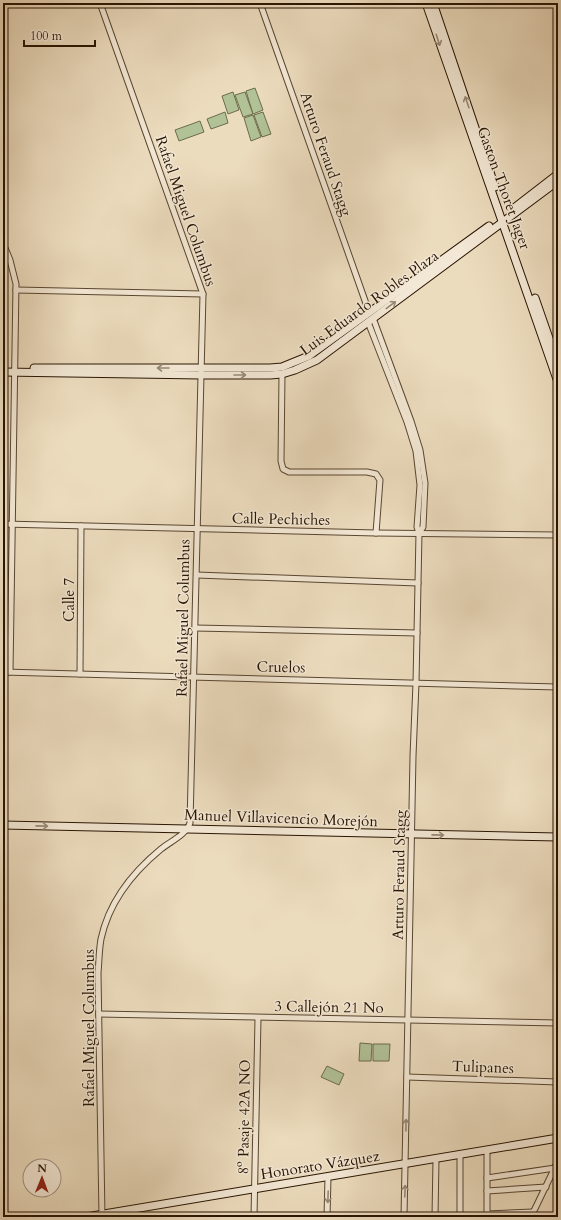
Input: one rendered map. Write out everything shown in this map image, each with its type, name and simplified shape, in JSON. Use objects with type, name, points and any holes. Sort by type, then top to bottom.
[{"type":"street","name":"Rafael Miguel Columbus","points":[[100,3],[204,294],[190,823],[188,828],[160,849],[131,878],[111,908],[101,939],[98,973],[102,1216]]},
{"type":"street","name":"Arturo Feraud Stagg","points":[[260,3],[407,422],[416,451],[420,474],[417,527],[419,533],[404,1217]]},
{"type":"street","name":"Gaston Thoret Jager","points":[[426,3],[460,104],[558,364]]},
{"type":"street","name":"Gaston Thoret Jager","points":[[433,3],[558,382]]},
{"type":"street","name":"Luis Eduardo Robles Plaza","points":[[504,218],[558,174]]},
{"type":"street","name":"Luis Eduardo Robles Plaza","points":[[3,372],[15,370],[282,374],[295,370],[317,360],[370,318],[504,218],[558,181]]},
{"type":"street","points":[[3,243],[10,260],[16,284],[10,672]]},
{"type":"street","points":[[16,290],[204,294]]},
{"type":"street","name":"Luis Eduardo Robles Plaza","points":[[201,372],[270,368],[287,365],[309,356],[370,318]]},
{"type":"street","name":"Luis Eduardo Robles Plaza","points":[[3,367],[15,370]]},
{"type":"street","points":[[282,374],[281,461],[283,469],[289,472],[367,472],[376,474],[380,480],[376,533]]},
{"type":"street","name":"Calle Pechiches","points":[[3,524],[376,533],[558,535]]},
{"type":"street","name":"Calle 7","points":[[80,674],[81,526]]},
{"type":"street","points":[[196,575],[418,583]]},
{"type":"street","points":[[195,628],[417,633]]},
{"type":"street","name":"Cruelos","points":[[3,672],[558,686]]},
{"type":"street","name":"Manuel Villavicencio Morejón","points":[[3,825],[188,828],[558,838]]},
{"type":"street","name":"3 Callejón 21 No","points":[[99,1014],[558,1023]]},
{"type":"street","name":"8º Pasaje 42A NO","points":[[254,1217],[258,1018]]},
{"type":"street","name":"Tulipanes","points":[[407,1077],[558,1082]]},
{"type":"street","name":"Honorato Vázquez","points":[[86,1217],[102,1216],[558,1138]]},
{"type":"street","points":[[487,1150],[487,1216],[532,1215],[558,1161]]},
{"type":"street","points":[[460,1155],[460,1217]]},
{"type":"street","points":[[435,1217],[436,1159]]},
{"type":"street","points":[[487,1178],[555,1168]]},
{"type":"street","points":[[327,1217],[328,1177]]},
{"type":"street","points":[[487,1191],[546,1187]]},
{"type":"green space","points":[[255,88],[263,110],[253,114],[246,91]]},
{"type":"green space","points":[[233,92],[239,110],[228,114],[222,96]]},
{"type":"green space","points":[[245,92],[253,114],[243,117],[235,95]]},
{"type":"green space","points":[[225,112],[228,123],[211,129],[207,119]]},
{"type":"green space","points":[[263,112],[271,134],[262,137],[254,115]]},
{"type":"green space","points":[[253,115],[261,137],[251,141],[244,118]]},
{"type":"green space","points":[[200,121],[204,132],[179,141],[175,130]]},
{"type":"green space","points":[[360,1043],[372,1044],[371,1061],[359,1061]]},
{"type":"green space","points":[[373,1044],[390,1044],[389,1061],[373,1061]]},
{"type":"green space","points":[[327,1066],[344,1074],[339,1085],[321,1077]]}]
